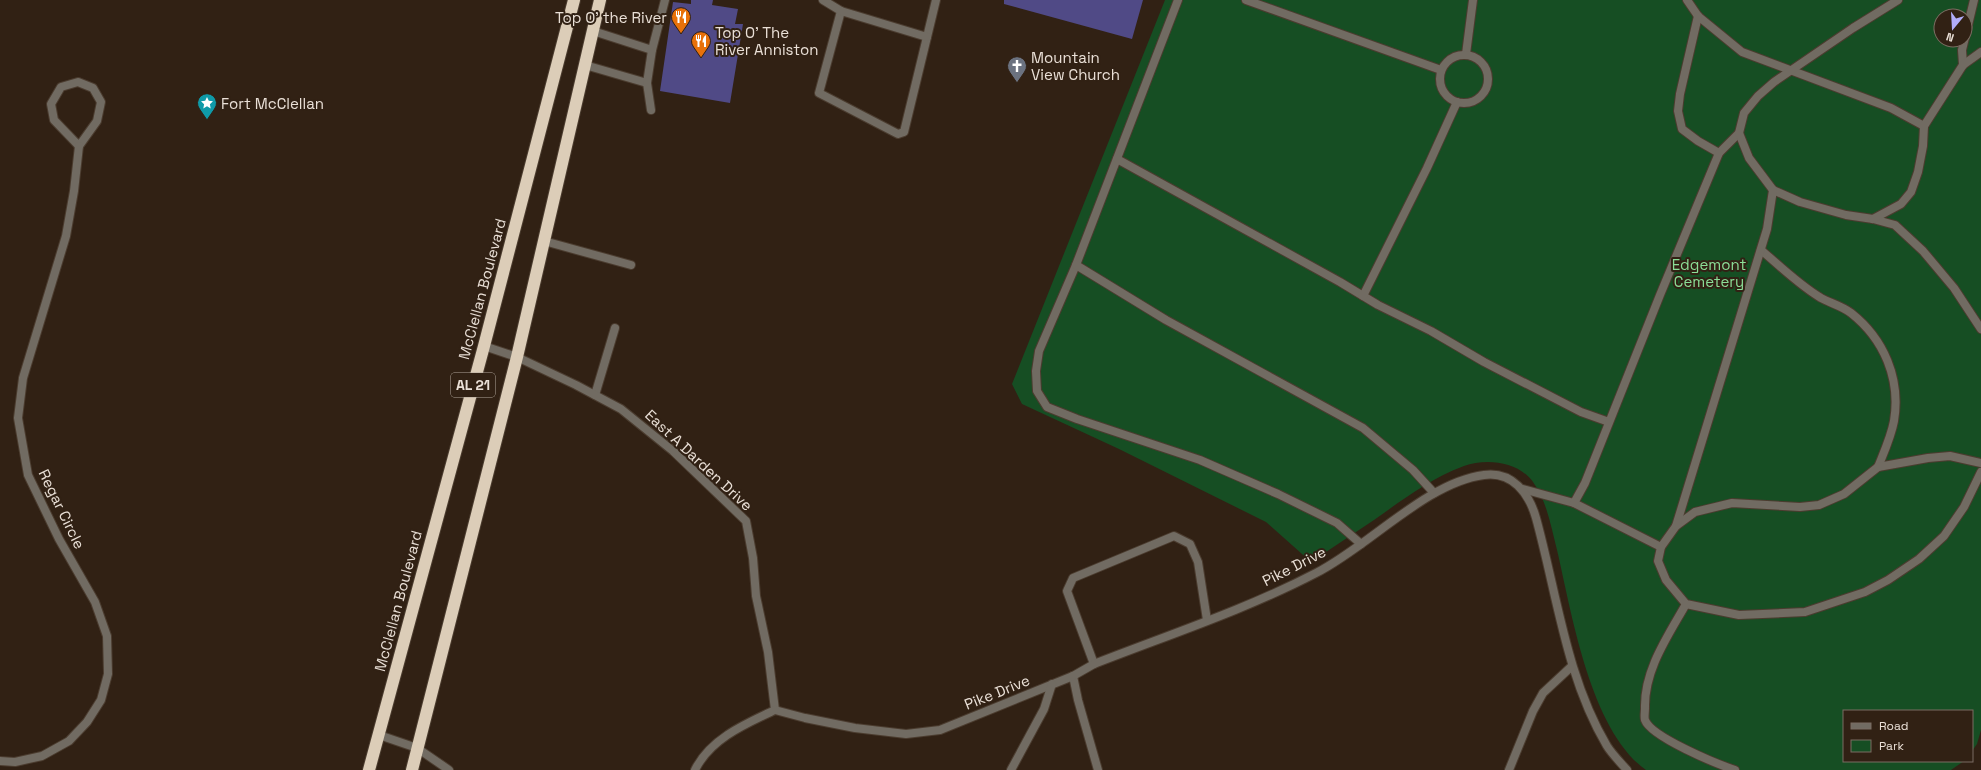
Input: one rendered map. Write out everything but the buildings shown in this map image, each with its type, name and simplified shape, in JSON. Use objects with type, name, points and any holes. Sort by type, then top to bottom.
[{"type":"highway","name":"McClellan Boulevard","points":[[369,770],[484,346],[574,0]]},
{"type":"highway","name":"AL 21","points":[[412,770],[517,357],[600,0]]},
{"type":"street","points":[[651,110],[647,83],[652,50],[665,0]]},
{"type":"street","points":[[823,0],[841,11],[927,37]]},
{"type":"street","points":[[841,11],[819,93],[898,134],[904,132],[936,0]]},
{"type":"street","points":[[1178,0],[1076,265],[1039,351],[1036,370],[1037,391],[1047,407],[1077,420],[1200,460],[1337,523],[1361,544]]},
{"type":"street","points":[[1246,0],[1441,70]]},
{"type":"street","points":[[1466,54],[1473,0]]},
{"type":"street","points":[[1686,0],[1698,16],[1742,52],[1772,64],[1794,70],[1891,108],[1924,126]]},
{"type":"street","points":[[1574,503],[1585,483],[1719,153],[1739,133],[1744,114],[1758,96],[1774,82],[1794,70],[1888,3],[1898,0]]},
{"type":"street","points":[[1963,65],[1962,50],[1974,0]]},
{"type":"street","points":[[1698,16],[1680,94],[1678,111],[1682,129],[1698,141],[1719,153]]},
{"type":"street","points":[[593,31],[652,50]]},
{"type":"street","points":[[1873,219],[1901,204],[1911,192],[1918,172],[1923,146],[1924,126],[1963,65],[1981,52]]},
{"type":"street","points":[[1466,54],[1474,56],[1485,67],[1488,83],[1480,97],[1473,101],[1457,102],[1450,99],[1444,93],[1439,78],[1445,63],[1451,58],[1466,54]]},
{"type":"street","points":[[585,65],[647,83]]},
{"type":"street","points":[[78,82],[93,88],[101,102],[97,121],[78,146],[54,120],[51,104],[61,88],[78,82]]},
{"type":"street","points":[[1363,296],[1427,168],[1457,102]]},
{"type":"street","points":[[1739,133],[1748,158],[1773,190],[1800,202],[1846,215],[1873,219],[1895,225],[1923,251],[1954,288],[1981,329]]},
{"type":"street","name":"Regar Circle","points":[[0,761],[16,766],[42,756],[69,741],[87,722],[101,700],[108,674],[107,636],[95,602],[59,540],[28,475],[18,418],[23,378],[66,236],[74,190],[78,146]]},
{"type":"street","points":[[1117,159],[1363,296],[1431,331],[1484,362],[1581,412],[1609,422]]},
{"type":"street","points":[[1676,526],[1761,250],[1767,229],[1773,190]]},
{"type":"street","points":[[544,241],[631,265]]},
{"type":"street","points":[[1761,250],[1821,298],[1850,312],[1867,328],[1881,346],[1891,365],[1895,392],[1894,420],[1889,441],[1878,467]]},
{"type":"street","points":[[1076,265],[1166,320],[1363,428],[1413,470],[1434,493]]},
{"type":"street","points":[[595,395],[615,328]]},
{"type":"street","name":"East A Darden Drive","points":[[484,346],[517,357],[621,409],[673,451],[746,521],[753,558],[756,596],[768,652],[775,710]]},
{"type":"street","points":[[1981,463],[1950,456],[1928,458],[1878,467],[1844,494],[1818,505],[1800,507],[1732,503],[1695,512],[1676,526],[1661,547],[1658,561],[1666,580],[1686,604],[1739,615],[1805,612],[1865,592],[1888,580],[1919,559],[1944,536],[1964,507],[1981,472]]},
{"type":"street","name":"Pike Drive","points":[[775,710],[805,718],[855,728],[906,734],[940,730],[1073,676],[1094,664],[1235,610],[1317,573],[1434,493],[1469,478],[1486,474],[1504,476],[1519,484],[1523,489],[1535,515],[1572,666],[1591,715],[1608,747],[1627,770]]},
{"type":"street","points":[[1523,489],[1574,503],[1661,547]]},
{"type":"street","points":[[1094,664],[1067,591],[1073,578],[1174,536],[1190,544],[1198,562],[1207,620]]},
{"type":"street","points":[[1686,604],[1661,650],[1650,675],[1645,697],[1645,721],[1657,735],[1719,765],[1735,770]]},
{"type":"street","points":[[1509,770],[1533,711],[1543,693],[1572,666]]},
{"type":"street","points":[[1073,676],[1078,700],[1098,770]]},
{"type":"street","points":[[1011,770],[1044,708],[1052,684]]},
{"type":"street","points":[[695,770],[700,759],[730,732],[775,710]]},
{"type":"street","points":[[379,734],[417,748],[448,770]]},
{"type":"green space","name":"Edgemont Cemetery","points":[[1165,0],[1981,0],[1981,730],[1977,744],[1973,750],[1973,710],[1843,710],[1843,762],[1963,762],[1951,770],[1646,770],[1627,752],[1611,728],[1597,700],[1577,637],[1557,550],[1542,497],[1538,489],[1527,475],[1510,466],[1501,463],[1482,462],[1451,471],[1417,490],[1311,562],[1266,522],[1119,449],[1022,404],[1012,384]]},
{"type":"place","name":"Top O' the River","points":[[681,34]]},
{"type":"place","name":"Top O' The River Anniston","points":[[701,58]]},
{"type":"place","name":"Mountain View Church","points":[[1017,83]]},
{"type":"place","name":"Fort McClellan","points":[[207,120]]}]
